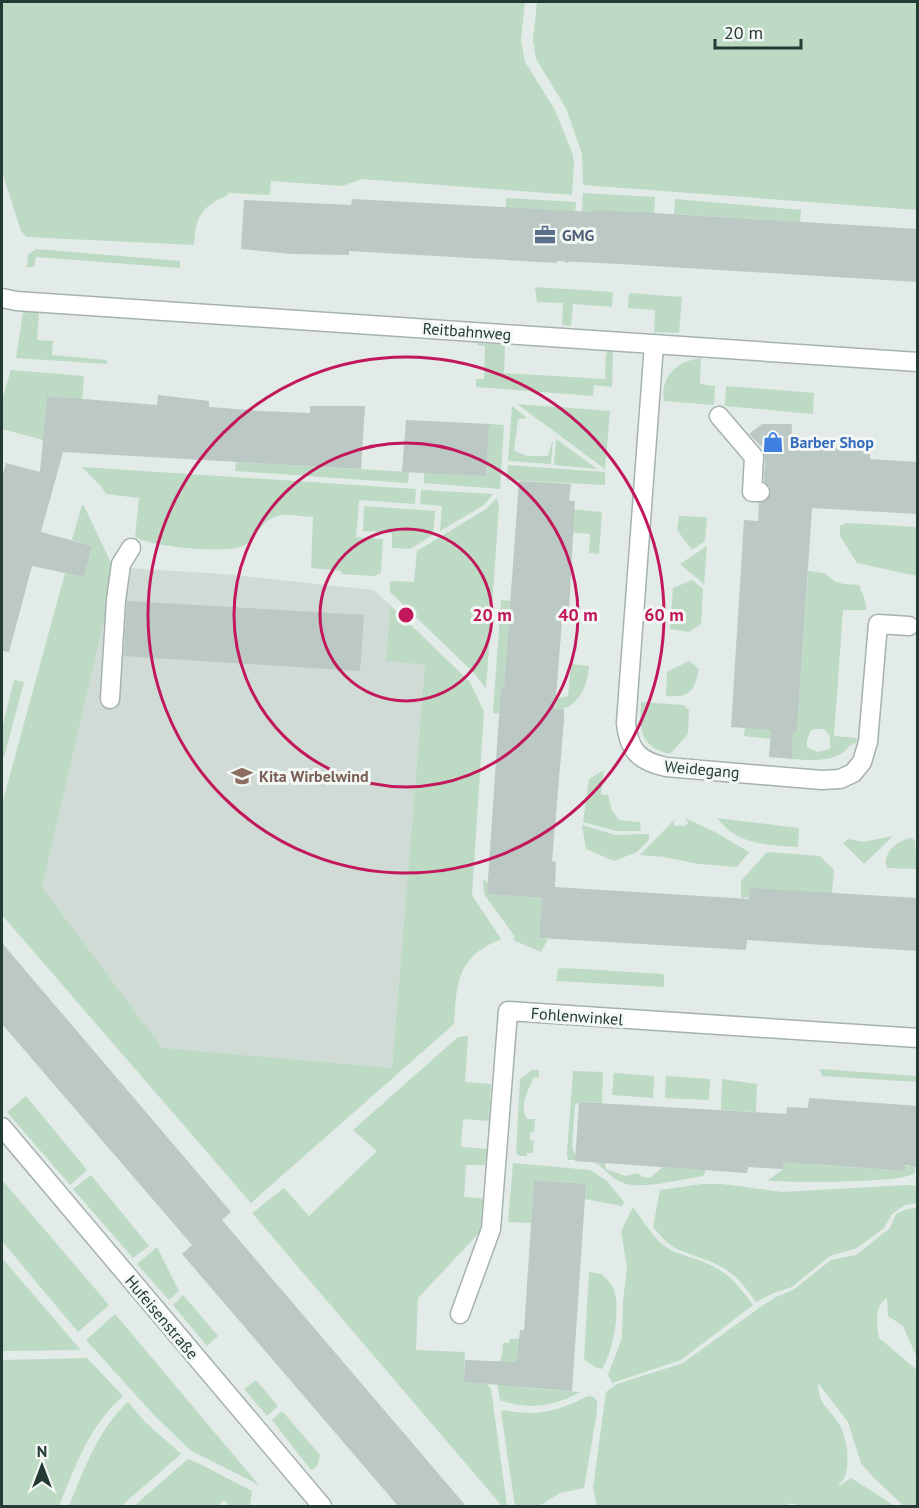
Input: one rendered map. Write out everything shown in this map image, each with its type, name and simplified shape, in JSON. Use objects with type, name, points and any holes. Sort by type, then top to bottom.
[{"type":"street","name":"Reitbahnweg","points":[[9,299],[918,362]]},
{"type":"street","name":"Weidegang","points":[[654,344],[626,723],[632,748],[642,758],[666,767],[822,780],[840,779],[853,773],[862,762],[868,742],[878,624],[909,626]]},
{"type":"street","points":[[719,416],[754,457],[757,475]]},
{"type":"street","points":[[110,699],[116,600],[121,564],[131,548]]},
{"type":"street","name":"Fohlenwinkel","points":[[460,1314],[491,1229],[508,1011],[918,1038]]},
{"type":"street","name":"Hufeisenstraße","points":[[2,1127],[313,1503]]},
{"type":"shaded area","name":"Kita Wirbelwind","points":[[126,568],[223,574],[373,590],[390,605],[386,661],[425,665],[392,1068],[162,1049],[42,887],[109,599]]},
{"type":"green space","points":[[2,2],[525,2],[521,40],[525,62],[555,110],[573,155],[572,195],[362,179],[342,186],[271,181],[270,195],[228,193],[206,208],[198,220],[194,245],[27,237],[21,231],[2,172]]},
{"type":"green space","points":[[537,2],[917,2],[917,210],[583,185],[582,154],[566,108],[536,59],[533,40]]},
{"type":"green space","points":[[583,193],[655,197],[654,214],[589,262],[579,262]]},
{"type":"green space","points":[[506,198],[576,202],[572,259],[568,259],[568,263],[565,263],[568,211],[506,208]]},
{"type":"green space","points":[[675,199],[801,210],[800,222],[674,214]]},
{"type":"green space","points":[[36,249],[180,261],[180,268],[36,257],[34,267],[27,267],[28,255]]},
{"type":"green space","points":[[535,287],[613,292],[612,307],[573,304],[571,326],[562,325],[563,303],[537,302]]},
{"type":"green space","points":[[629,293],[682,297],[679,333],[654,332],[655,310],[628,308]]},
{"type":"green space","points":[[23,312],[39,314],[37,340],[53,341],[52,355],[107,360],[107,364],[16,358]]},
{"type":"green space","points":[[478,343],[505,345],[504,373],[605,379],[606,354],[609,350],[613,351],[612,387],[594,385],[593,396],[476,387],[476,379],[484,379],[485,346],[477,345]]},
{"type":"green space","points":[[701,358],[700,384],[715,386],[714,405],[664,401],[665,384],[672,371],[685,362]]},
{"type":"green space","points":[[11,370],[84,376],[82,401],[47,396],[43,440],[2,429],[2,400]]},
{"type":"green space","points":[[726,386],[814,393],[813,414],[725,406]]},
{"type":"green space","points":[[517,404],[610,411],[605,469]]},
{"type":"green space","points":[[512,406],[527,418],[518,419],[514,451],[527,456],[548,456],[553,439],[551,464],[508,461]]},
{"type":"green space","points":[[489,424],[504,425],[500,489],[424,483],[424,472],[486,476]]},
{"type":"green space","points":[[556,439],[597,469],[554,465]]},
{"type":"green space","points":[[236,462],[409,472],[408,483],[235,471]]},
{"type":"green space","points":[[508,465],[605,472],[605,485],[507,480]]},
{"type":"green space","points":[[82,467],[416,489],[415,504],[359,500],[356,537],[383,539],[381,573],[375,576],[341,574],[341,571],[311,568],[313,517],[285,515],[273,518],[267,521],[245,545],[236,548],[207,550],[173,547],[144,541],[135,537],[139,498],[106,494]]},
{"type":"green space","points":[[421,490],[493,494],[484,505],[440,531],[442,506],[420,504]]},
{"type":"green space","points":[[497,498],[499,507],[486,689],[476,675],[390,592],[390,581],[414,582],[417,551],[486,509]]},
{"type":"green space","points":[[82,505],[113,567],[109,599],[42,887],[162,1048],[392,1068],[425,665],[386,661],[390,605],[470,682],[484,712],[472,895],[501,939],[476,954],[462,972],[456,995],[454,1024],[251,1203],[2,915],[2,804],[65,573],[84,577],[92,546],[72,540]]},
{"type":"green space","points":[[364,506],[435,511],[433,535],[410,549],[392,548],[392,533],[363,531]]},
{"type":"green space","points":[[569,509],[602,512],[599,554],[589,553],[590,534],[568,532]]},
{"type":"green space","points":[[679,516],[707,517],[705,541],[692,550],[677,530]]},
{"type":"green space","points":[[847,523],[917,527],[917,576],[857,563],[840,536],[840,526]]},
{"type":"green space","points":[[707,546],[704,584],[680,564]]},
{"type":"green space","points":[[808,571],[824,573],[836,582],[859,585],[867,610],[843,610],[834,736],[857,738],[856,743],[841,754],[829,758],[792,759],[793,737],[771,736],[770,739],[744,736],[745,728],[797,731]],"holes":[[[824,729],[830,736],[830,749],[817,752],[807,747],[811,730]]]},
{"type":"green space","points":[[692,580],[703,589],[701,624],[689,632],[670,629],[673,588]]},
{"type":"green space","points":[[501,600],[510,601],[504,688],[501,688],[499,714],[493,713]]},
{"type":"green space","points":[[689,661],[699,669],[692,688],[680,696],[666,696],[667,672]]},
{"type":"green space","points":[[571,664],[589,666],[587,681],[576,701],[564,708],[556,709],[556,699],[568,696]]},
{"type":"green space","points":[[14,680],[24,682],[4,757],[2,756],[2,729]]},
{"type":"green space","points":[[641,702],[684,705],[689,710],[688,734],[670,754],[652,746],[644,736]]},
{"type":"green space","points":[[604,770],[601,794],[608,795],[612,810],[619,820],[640,822],[641,831],[616,831],[583,822],[589,779]]},
{"type":"green space","points":[[677,817],[674,826],[685,826],[688,823],[685,818],[749,852],[737,867],[640,855]]},
{"type":"green space","points":[[717,818],[799,828],[798,847],[764,844],[743,839],[725,827]]},
{"type":"green space","points":[[582,825],[616,835],[649,834],[649,840],[637,852],[614,861],[586,849]]},
{"type":"green space","points":[[893,836],[864,864],[843,843],[848,839],[863,842]]},
{"type":"green space","points":[[912,838],[915,841],[917,869],[887,868],[886,858],[892,848],[901,841]]},
{"type":"green space","points":[[767,852],[820,856],[834,870],[832,893],[741,898],[741,881]]},
{"type":"green space","points":[[483,879],[488,883],[487,894],[542,898],[539,938],[548,939],[541,952],[513,940],[515,937],[484,894]]},
{"type":"green space","points":[[558,969],[662,974],[664,975],[664,987],[556,981]]},
{"type":"green space","points":[[468,1036],[465,1082],[491,1084],[489,1121],[463,1119],[461,1147],[487,1149],[485,1165],[466,1165],[464,1197],[483,1198],[480,1232],[418,1298],[416,1350],[465,1352],[464,1382],[487,1384],[491,1389],[507,1506],[502,1506],[252,1213],[284,1188],[309,1216],[377,1151],[353,1130],[458,1037]]},
{"type":"green space","points":[[820,1069],[917,1076],[917,1082],[822,1076]]},
{"type":"green space","points":[[532,1070],[539,1070],[539,1077],[533,1078],[525,1098],[524,1108],[527,1119],[535,1119],[534,1132],[530,1133],[530,1140],[534,1141],[533,1153],[520,1156],[516,1153],[520,1079]]},
{"type":"green space","points":[[573,1071],[603,1072],[602,1103],[579,1102],[575,1105],[572,1147],[575,1155],[612,1157],[605,1165],[606,1169],[625,1176],[638,1173],[650,1178],[663,1167],[695,1169],[705,1164],[703,1176],[651,1185],[631,1185],[618,1181],[592,1161],[568,1160]]},
{"type":"green space","points":[[614,1073],[654,1076],[653,1098],[612,1095]]},
{"type":"green space","points":[[666,1076],[710,1079],[709,1100],[665,1098]]},
{"type":"green space","points":[[722,1079],[757,1084],[756,1112],[721,1110]]},
{"type":"green space","points":[[26,1096],[87,1170],[70,1185],[7,1112]]},
{"type":"green space","points":[[784,1157],[820,1165],[905,1171],[905,1166],[915,1166],[915,1173],[905,1177],[868,1181],[767,1181],[783,1169]]},
{"type":"green space","points":[[513,1163],[590,1170],[607,1181],[624,1202],[622,1206],[585,1199],[586,1184],[534,1180],[531,1223],[508,1222]]},
{"type":"green space","points":[[91,1175],[149,1246],[133,1258],[73,1189]]},
{"type":"green space","points":[[2,1180],[109,1305],[78,1332],[2,1241]]},
{"type":"green space","points":[[702,1184],[722,1184],[782,1192],[909,1185],[917,1186],[917,1203],[905,1205],[892,1214],[884,1228],[857,1248],[830,1256],[792,1287],[756,1302],[728,1271],[673,1247],[653,1227],[660,1190]]},
{"type":"green space","points":[[633,1207],[661,1243],[674,1251],[718,1269],[736,1284],[753,1305],[681,1360],[612,1383],[608,1375],[622,1338],[627,1268],[621,1231]]},
{"type":"green space","points":[[917,1208],[917,1358],[903,1326],[888,1316],[887,1298],[880,1306],[877,1321],[879,1338],[917,1370],[917,1506],[904,1506],[861,1463],[848,1422],[818,1383],[822,1402],[839,1424],[846,1443],[847,1470],[837,1487],[851,1478],[895,1506],[798,1506],[792,1503],[785,1506],[597,1506],[593,1488],[606,1392],[617,1384],[683,1363],[759,1308],[793,1290],[831,1260],[856,1255],[890,1228],[896,1214]]},
{"type":"green space","points":[[157,1247],[179,1291],[169,1300],[137,1264]]},
{"type":"green space","points":[[2,1258],[80,1349],[80,1350],[2,1351]]},
{"type":"green space","points":[[589,1272],[602,1274],[613,1288],[616,1299],[615,1331],[610,1352],[602,1369],[584,1359]]},
{"type":"green space","points":[[183,1295],[218,1336],[207,1346],[173,1305]]},
{"type":"green space","points":[[115,1314],[259,1485],[190,1450],[153,1414],[86,1340]]},
{"type":"green space","points":[[523,1338],[520,1387],[581,1392],[551,1404],[532,1406],[500,1400],[498,1377],[503,1343],[509,1343],[510,1339]]},
{"type":"green space","points":[[87,1358],[123,1396],[111,1407],[92,1433],[59,1506],[2,1506],[2,1360]]},
{"type":"green space","points":[[256,1380],[278,1406],[267,1416],[244,1389]]},
{"type":"green space","points":[[588,1396],[594,1397],[597,1401],[597,1412],[584,1488],[560,1493],[539,1506],[515,1506],[501,1412],[504,1410],[537,1413],[567,1406]]},
{"type":"green space","points":[[128,1402],[145,1422],[181,1454],[121,1506],[69,1506],[100,1437]]},
{"type":"green space","points":[[282,1411],[320,1455],[317,1466],[311,1470],[272,1420]]},
{"type":"green space","points":[[188,1459],[252,1491],[250,1505],[230,1506],[224,1500],[217,1506],[134,1506]]},
{"type":"building","points":[[352,199],[592,212],[592,210],[654,213],[918,229],[918,282],[620,264],[557,261],[557,263],[349,251],[349,255],[292,254],[241,249],[244,200],[351,205]]},
{"type":"building","points":[[158,395],[209,401],[209,407],[262,411],[310,413],[310,406],[365,406],[361,469],[63,452],[41,532],[92,546],[84,577],[32,566],[9,652],[2,651],[2,478],[6,463],[40,472],[47,396],[157,405]]},
{"type":"building","points":[[406,420],[489,424],[486,476],[402,472]]},
{"type":"building","points":[[762,424],[792,424],[791,445],[820,445],[819,448],[871,448],[870,459],[918,462],[918,514],[812,508],[797,731],[793,731],[792,759],[769,757],[771,730],[731,727],[744,520],[758,521],[759,503],[766,501],[771,493],[769,486],[764,482],[765,458],[762,447],[749,434]]},
{"type":"building","points":[[519,481],[571,484],[569,501],[575,501],[569,609],[563,609],[555,709],[564,709],[564,720],[552,861],[556,862],[555,887],[749,899],[750,888],[918,898],[918,951],[747,940],[746,950],[539,938],[542,898],[487,894],[501,687],[504,688]]},
{"type":"building","points":[[127,601],[364,615],[360,671],[124,656]]},
{"type":"building","points":[[2,943],[231,1212],[222,1220],[466,1506],[398,1506],[182,1254],[192,1245],[2,1024]]},
{"type":"building","points":[[809,1098],[918,1106],[918,1167],[905,1165],[905,1171],[784,1162],[783,1169],[748,1167],[747,1173],[575,1161],[579,1102],[786,1114],[787,1107],[808,1108]]},
{"type":"building","points":[[534,1180],[586,1184],[572,1391],[464,1382],[465,1360],[517,1362],[520,1330],[524,1330]]},
{"type":"place","name":"GMG","points":[[545,235]]},
{"type":"place","name":"Barber Shop","points":[[773,442]]},
{"type":"place","name":"Kita Wirbelwind","points":[[242,776]]}]
